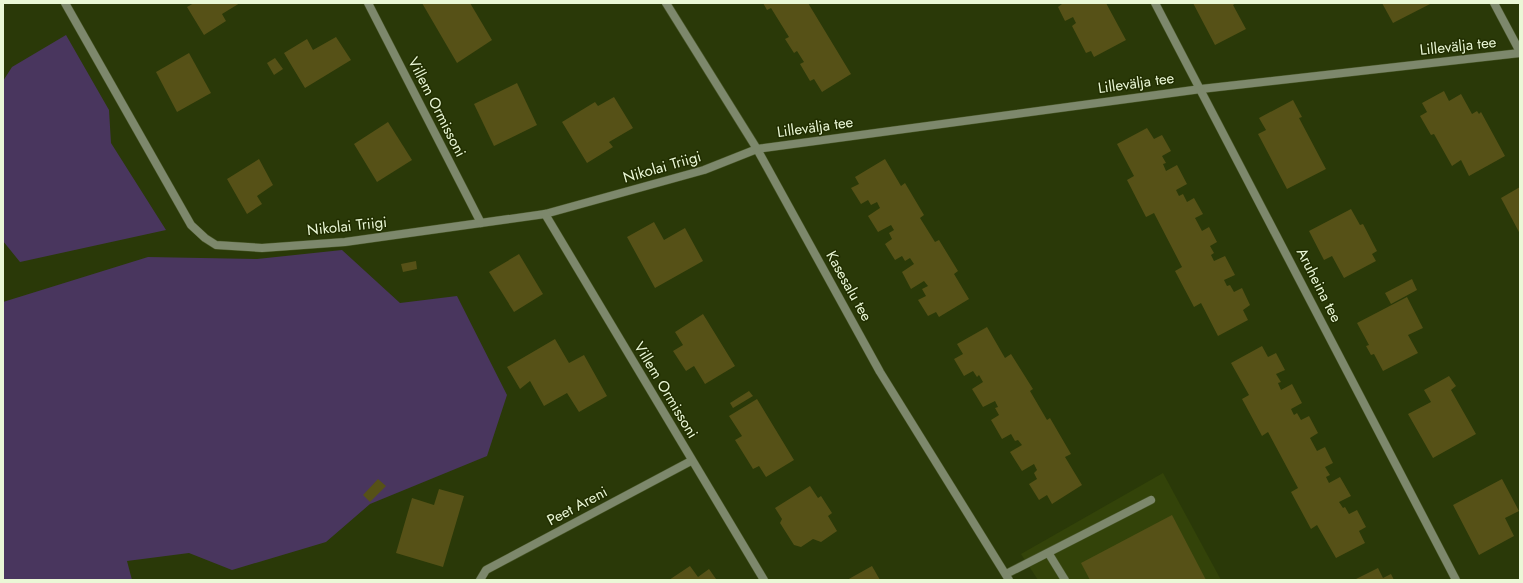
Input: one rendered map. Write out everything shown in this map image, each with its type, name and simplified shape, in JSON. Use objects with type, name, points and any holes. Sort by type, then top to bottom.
[{"type":"street","name":"Nikolai Triigi","points":[[65,3],[191,225],[206,238],[216,244],[262,248],[345,242],[545,214],[704,170],[757,149]]},
{"type":"street","name":"Villem Ormissoni","points":[[368,3],[480,223]]},
{"type":"street","name":"Kasesalu tee","points":[[666,3],[757,149],[880,372],[1008,577]]},
{"type":"street","name":"Aruheina tee","points":[[1155,3],[1456,580]]},
{"type":"street","points":[[1494,3],[1520,53]]},
{"type":"street","name":"Lillevälja tee","points":[[757,149],[1201,89],[1520,53]]},
{"type":"street","name":"Villem Ormissoni","points":[[545,214],[764,580]]},
{"type":"street","name":"Peet Areni","points":[[480,580],[486,570],[692,461]]},
{"type":"street","points":[[1008,577],[1150,500]]},
{"type":"street","points":[[1049,554],[1065,580]]},
{"type":"shaded area","points":[[66,35],[109,110],[111,143],[166,230],[20,262],[3,241],[3,81],[12,67]]},
{"type":"shaded area","points":[[342,250],[400,303],[457,296],[507,395],[487,456],[370,504],[326,542],[232,570],[189,553],[127,561],[132,580],[3,580],[3,302],[148,257],[257,259]]},
{"type":"shaded area","points":[[1163,473],[1221,580],[1038,580],[1021,554]]},
{"type":"building","points":[[194,3],[240,3],[222,14],[226,21],[204,35],[187,7]]},
{"type":"building","points":[[422,3],[470,3],[492,40],[457,63]]},
{"type":"building","points":[[763,3],[808,3],[851,74],[822,92],[814,79],[810,81],[800,64],[804,62],[797,51],[794,53],[785,39],[789,37],[771,8],[767,10]]},
{"type":"building","points":[[1061,3],[1106,3],[1126,40],[1094,57],[1091,51],[1086,53],[1072,26],[1076,23],[1073,17],[1065,21],[1058,7],[1062,4]]},
{"type":"building","points":[[1193,3],[1236,3],[1233,5],[1246,29],[1215,45]]},
{"type":"building","points":[[1382,3],[1432,3],[1393,23]]},
{"type":"building","points":[[336,37],[351,60],[305,88],[284,53],[307,39],[313,50]]},
{"type":"building","points":[[189,53],[211,93],[177,112],[156,72]]},
{"type":"building","points":[[275,58],[283,69],[274,75],[267,63]]},
{"type":"building","points":[[517,83],[537,125],[494,146],[474,104]]},
{"type":"building","points":[[1444,91],[1449,101],[1461,94],[1472,114],[1477,111],[1479,114],[1481,112],[1505,156],[1469,176],[1461,160],[1452,166],[1434,134],[1431,135],[1420,116],[1427,112],[1422,103]]},
{"type":"building","points":[[614,97],[633,128],[609,142],[613,147],[587,163],[562,122],[595,102],[598,106]]},
{"type":"building","points":[[1293,100],[1302,117],[1299,118],[1326,169],[1287,189],[1258,134],[1266,130],[1259,118]]},
{"type":"building","points":[[388,122],[412,160],[377,182],[354,144]]},
{"type":"building","points":[[1147,128],[1154,139],[1162,135],[1171,151],[1162,156],[1166,163],[1163,164],[1166,171],[1177,165],[1187,184],[1176,190],[1179,196],[1183,194],[1187,202],[1194,198],[1203,214],[1195,218],[1202,231],[1209,227],[1217,242],[1210,246],[1214,253],[1211,255],[1214,261],[1225,256],[1235,275],[1224,280],[1227,286],[1230,285],[1234,292],[1242,288],[1250,305],[1243,310],[1248,320],[1218,336],[1201,303],[1194,307],[1175,271],[1182,267],[1154,213],[1146,217],[1127,180],[1134,176],[1117,144]]},
{"type":"building","points":[[259,159],[273,185],[257,196],[262,204],[247,214],[227,179]]},
{"type":"building","points":[[885,159],[901,186],[905,183],[924,215],[920,218],[935,242],[939,240],[958,271],[954,274],[969,299],[939,317],[936,312],[928,316],[918,300],[926,296],[922,289],[928,286],[924,281],[911,289],[902,272],[914,264],[910,258],[905,261],[902,256],[895,260],[885,244],[892,239],[889,233],[894,230],[891,225],[878,232],[868,216],[880,208],[877,202],[871,205],[868,200],[861,204],[851,188],[859,184],[855,177]]},
{"type":"building","points":[[1520,187],[1520,234],[1501,198]]},
{"type":"building","points":[[1351,209],[1360,225],[1363,224],[1377,251],[1372,254],[1376,261],[1344,278],[1332,256],[1324,260],[1309,231]]},
{"type":"building","points":[[654,222],[664,240],[685,228],[703,261],[655,288],[627,237]]},
{"type":"building","points":[[519,254],[543,294],[514,312],[489,272]]},
{"type":"building","points":[[416,261],[417,269],[403,272],[401,264]]},
{"type":"building","points":[[1412,279],[1417,290],[1391,304],[1385,293]]},
{"type":"building","points":[[1407,297],[1423,328],[1408,335],[1418,353],[1383,371],[1374,354],[1371,355],[1366,346],[1369,345],[1357,323]]},
{"type":"building","points":[[703,314],[735,366],[705,384],[694,366],[686,371],[673,351],[683,345],[675,332]]},
{"type":"building","points":[[987,327],[1005,358],[1011,354],[1033,389],[1030,391],[1047,420],[1050,418],[1071,454],[1065,457],[1082,485],[1052,504],[1047,495],[1039,500],[1029,484],[1037,479],[1034,473],[1037,470],[1034,464],[1022,471],[1010,452],[1022,445],[1018,440],[1015,441],[1011,434],[1002,439],[991,420],[999,415],[995,408],[998,407],[995,401],[983,407],[972,389],[983,382],[979,375],[977,377],[973,371],[964,376],[954,359],[963,354],[957,344]]},
{"type":"building","points":[[555,339],[569,363],[584,355],[607,396],[579,412],[567,393],[544,406],[530,381],[520,389],[507,367]]},
{"type":"building","points":[[1262,346],[1268,357],[1276,353],[1285,370],[1276,374],[1281,382],[1278,383],[1281,390],[1292,384],[1302,403],[1291,409],[1294,415],[1297,413],[1301,420],[1309,416],[1318,433],[1310,438],[1317,451],[1325,447],[1333,463],[1325,467],[1330,475],[1326,477],[1329,483],[1340,477],[1351,496],[1339,502],[1343,508],[1345,507],[1349,514],[1357,510],[1366,527],[1359,531],[1365,543],[1336,558],[1317,525],[1311,529],[1291,492],[1298,488],[1268,432],[1262,436],[1242,399],[1249,395],[1231,363]]},
{"type":"building","points":[[1449,376],[1456,386],[1451,390],[1476,434],[1433,458],[1408,414],[1431,402],[1424,390]]},
{"type":"building","points":[[749,391],[753,396],[733,408],[730,403]]},
{"type":"building","points":[[757,399],[794,460],[766,477],[759,466],[753,469],[735,440],[742,436],[729,416]]},
{"type":"building","points":[[378,479],[386,486],[370,502],[363,495]]},
{"type":"building","points":[[1502,479],[1519,511],[1505,518],[1514,536],[1479,555],[1453,505]]},
{"type":"building","points":[[810,486],[818,498],[821,496],[832,513],[828,516],[837,531],[821,542],[813,539],[801,547],[794,545],[780,523],[782,519],[775,508]]},
{"type":"building","points":[[439,489],[464,496],[443,567],[396,553],[412,498],[434,505]]},
{"type":"building","points":[[1172,515],[1206,580],[1090,580],[1081,563]]},
{"type":"building","points":[[690,566],[698,577],[709,569],[716,579],[669,580]]},
{"type":"building","points":[[872,566],[880,580],[847,580]]},
{"type":"building","points":[[1378,568],[1383,578],[1391,574],[1394,580],[1354,580]]}]
